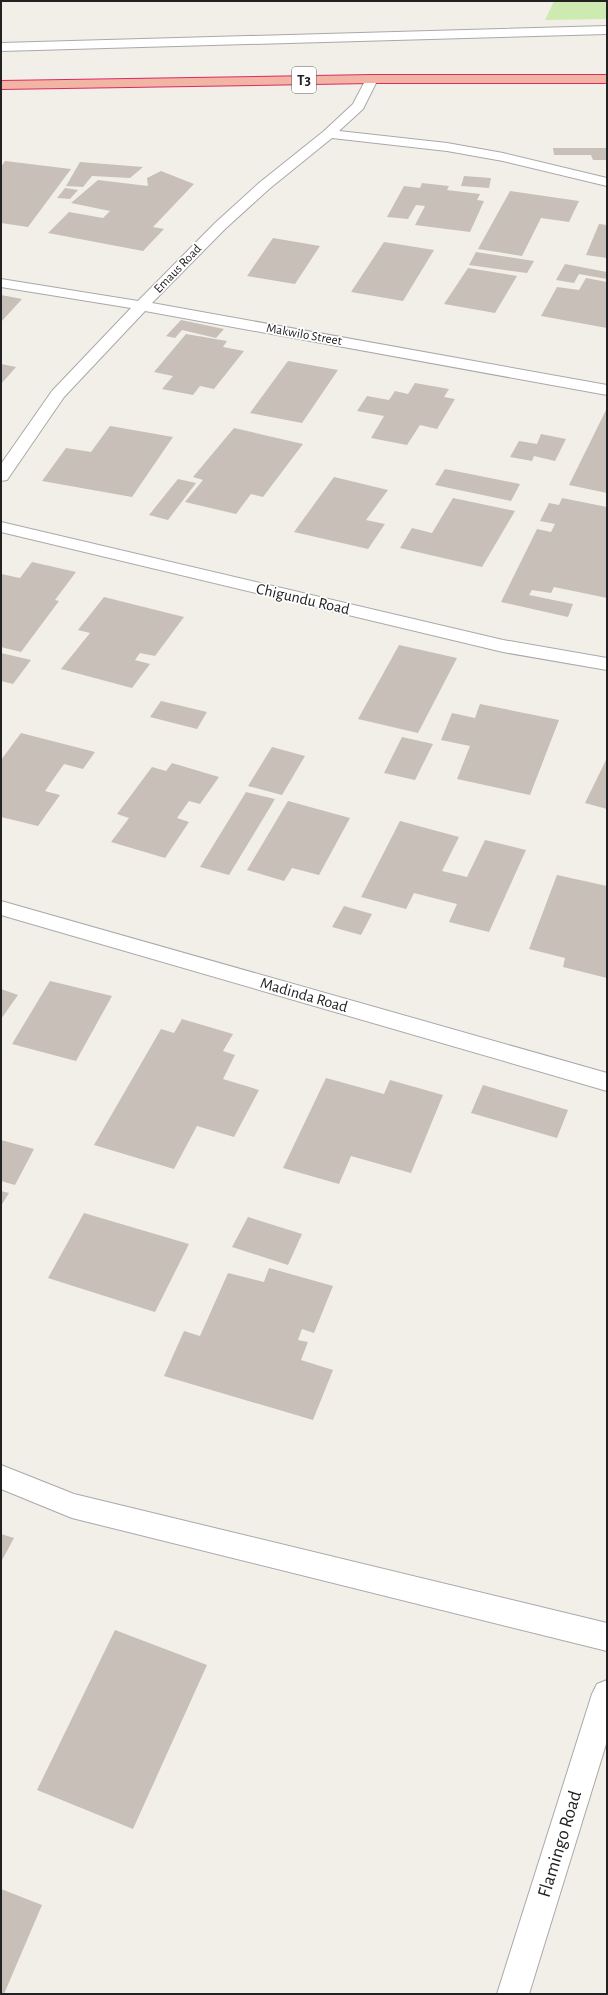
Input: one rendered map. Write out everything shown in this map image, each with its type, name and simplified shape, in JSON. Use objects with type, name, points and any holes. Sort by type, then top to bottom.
[{"type":"highway","name":"T3","points":[[1,84],[372,79],[607,79]]},
{"type":"street","points":[[1,47],[607,30]]},
{"type":"street","name":"Emaus Road","points":[[1,476],[58,394],[143,306],[179,266],[220,226],[264,186],[329,134],[358,106],[372,79]]},
{"type":"street","points":[[329,134],[447,147],[503,157],[607,182]]},
{"type":"street","name":"Makwilo Street","points":[[1,283],[143,306],[607,390]]},
{"type":"street","name":"Chigundu Road","points":[[1,527],[503,646],[607,664]]},
{"type":"street","name":"Madinda Road","points":[[1,908],[607,1082]]},
{"type":"street","points":[[1,1477],[72,1506],[607,1637]]},
{"type":"street","name":"Flamingo Road","points":[[513,1994],[607,1694]]},
{"type":"green space","points":[[554,1],[607,1],[607,19],[545,20]]},
{"type":"building","points":[[553,148],[607,148],[607,160],[593,160],[591,155],[554,155]]},
{"type":"building","points":[[5,161],[71,169],[28,227],[1,223],[1,167]]},
{"type":"building","points":[[80,162],[143,167],[130,178],[92,176],[83,187],[66,186]]},
{"type":"building","points":[[161,171],[194,184],[153,227],[164,229],[143,251],[48,233],[69,212],[103,218],[110,211],[71,203],[98,180],[148,186],[147,178]]},
{"type":"building","points":[[464,176],[491,178],[489,188],[461,186]]},
{"type":"building","points":[[422,183],[449,186],[447,190],[480,194],[477,200],[484,201],[470,232],[415,225],[425,206],[416,205],[408,219],[387,217],[404,186],[420,188]]},
{"type":"building","points":[[65,188],[78,190],[70,199],[57,198]]},
{"type":"building","points":[[510,191],[579,201],[569,222],[541,218],[522,256],[478,249]]},
{"type":"building","points":[[599,224],[607,225],[607,258],[586,255]]},
{"type":"building","points":[[273,238],[320,246],[295,284],[247,276]]},
{"type":"building","points":[[384,242],[434,250],[403,301],[351,292]]},
{"type":"building","points":[[476,252],[534,261],[527,273],[469,265]]},
{"type":"building","points":[[565,264],[607,272],[607,279],[579,274],[574,283],[556,280]]},
{"type":"building","points":[[468,268],[517,276],[495,313],[444,304]]},
{"type":"building","points":[[586,278],[607,282],[607,328],[541,316],[557,287],[579,290]]},
{"type":"building","points":[[1,295],[22,299],[1,322]]},
{"type":"building","points":[[181,320],[224,329],[216,338],[182,330],[175,338],[166,336]]},
{"type":"building","points":[[186,334],[227,341],[223,347],[244,351],[214,389],[200,386],[193,395],[162,389],[173,376],[154,372]]},
{"type":"building","points":[[288,361],[338,370],[302,423],[250,413]]},
{"type":"building","points":[[1,364],[16,367],[1,384]]},
{"type":"building","points":[[415,383],[449,389],[444,397],[455,399],[437,429],[420,425],[407,445],[371,438],[384,416],[357,411],[367,396],[389,400],[395,391],[408,394]]},
{"type":"building","points":[[607,408],[607,493],[569,485]]},
{"type":"building","points":[[110,426],[173,437],[132,497],[42,481],[66,448],[91,452]]},
{"type":"building","points":[[234,428],[303,444],[263,497],[251,494],[236,514],[185,502],[203,480],[193,477]]},
{"type":"building","points":[[541,434],[566,439],[555,461],[534,456],[532,461],[510,457],[519,441],[537,444]]},
{"type":"building","points":[[445,469],[520,484],[511,501],[435,485]]},
{"type":"building","points":[[334,477],[388,490],[366,520],[385,524],[368,549],[294,532]]},
{"type":"building","points":[[178,479],[196,483],[168,520],[149,515]]},
{"type":"building","points":[[453,498],[515,511],[482,567],[400,548],[412,528],[432,533]]},
{"type":"building","points":[[562,498],[607,507],[607,598],[554,587],[551,593],[532,590],[529,595],[573,604],[568,617],[501,602],[537,529],[551,532],[555,524],[540,521],[549,503],[559,505]]},
{"type":"building","points":[[32,562],[76,572],[55,600],[59,601],[21,652],[1,647],[1,574],[20,578]]},
{"type":"building","points":[[104,597],[184,617],[155,656],[140,653],[135,660],[150,664],[132,688],[61,669],[90,633],[78,630]]},
{"type":"building","points":[[399,645],[457,658],[418,733],[358,719]]},
{"type":"building","points":[[1,653],[31,660],[13,684],[1,681]]},
{"type":"building","points":[[161,701],[207,712],[197,729],[150,717]]},
{"type":"building","points":[[480,704],[559,720],[530,795],[457,779],[470,746],[441,740],[452,713],[475,718]]},
{"type":"building","points":[[21,733],[95,752],[83,769],[64,764],[45,791],[60,795],[38,826],[1,817],[1,760]]},
{"type":"building","points":[[402,737],[433,744],[415,780],[384,773]]},
{"type":"building","points":[[272,747],[305,756],[282,795],[248,786]]},
{"type":"building","points":[[607,758],[607,809],[585,803]]},
{"type":"building","points":[[172,763],[219,777],[200,804],[189,801],[177,818],[189,822],[165,858],[111,842],[129,818],[117,814],[152,767],[166,771]]},
{"type":"building","points":[[246,792],[275,799],[229,875],[200,867]]},
{"type":"building","points":[[288,801],[350,818],[319,875],[292,868],[284,881],[247,870]]},
{"type":"building","points":[[400,821],[459,837],[442,871],[467,877],[485,840],[526,850],[489,932],[449,922],[457,904],[414,893],[406,909],[361,897]]},
{"type":"building","points":[[557,875],[607,886],[607,978],[563,967],[565,958],[529,949]]},
{"type":"building","points":[[344,906],[372,914],[361,935],[332,927]]},
{"type":"building","points":[[50,981],[112,996],[76,1061],[12,1044]]},
{"type":"building","points":[[1,989],[18,995],[1,1019]]},
{"type":"building","points":[[182,1019],[233,1034],[223,1051],[235,1055],[223,1079],[259,1090],[234,1137],[197,1126],[174,1169],[94,1145],[161,1029],[174,1033]]},
{"type":"building","points":[[326,1078],[384,1094],[390,1080],[443,1095],[411,1173],[351,1156],[339,1184],[283,1168]]},
{"type":"building","points":[[483,1085],[568,1110],[557,1138],[471,1113]]},
{"type":"building","points":[[1,1140],[34,1149],[15,1185],[1,1181]]},
{"type":"building","points":[[1,1191],[9,1193],[1,1206]]},
{"type":"building","points":[[84,1213],[189,1244],[155,1312],[48,1278]]},
{"type":"building","points":[[248,1217],[302,1234],[288,1265],[232,1247]]},
{"type":"building","points":[[269,1268],[333,1286],[314,1333],[302,1329],[298,1340],[308,1342],[301,1360],[333,1370],[313,1420],[164,1376],[184,1331],[200,1336],[228,1273],[264,1282]]},
{"type":"building","points":[[1,1534],[14,1538],[1,1562]]},
{"type":"building","points":[[115,1630],[207,1665],[133,1829],[37,1790]]},
{"type":"building","points":[[1,1889],[42,1905],[4,1994],[1,1994]]}]
